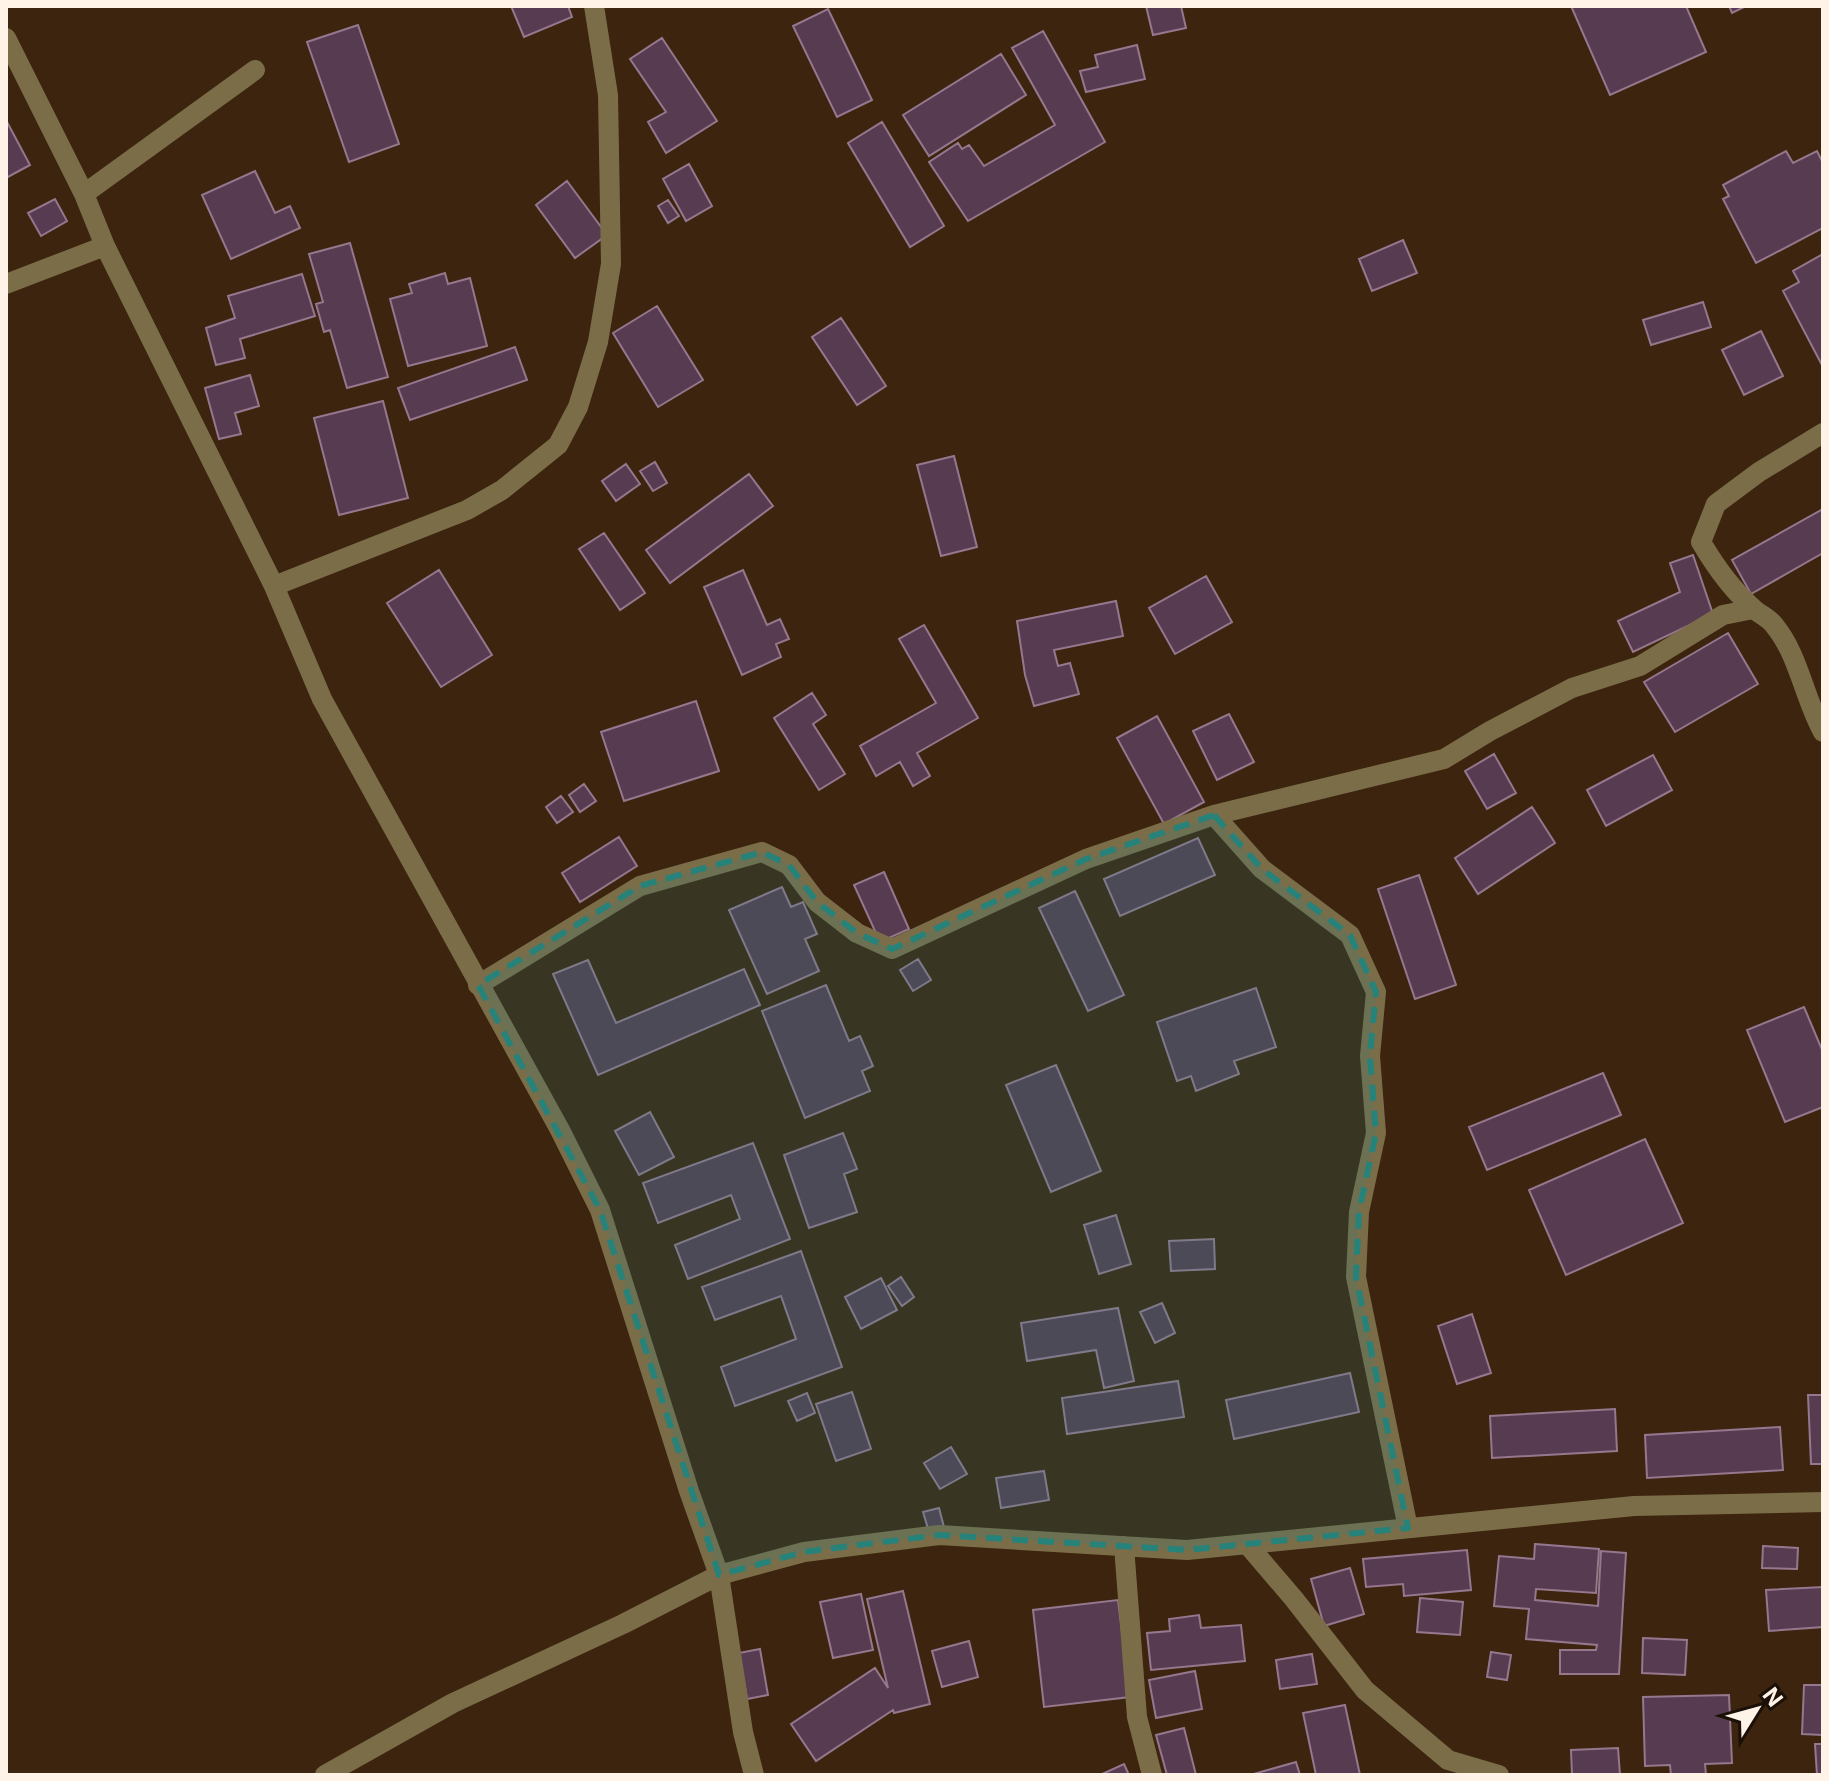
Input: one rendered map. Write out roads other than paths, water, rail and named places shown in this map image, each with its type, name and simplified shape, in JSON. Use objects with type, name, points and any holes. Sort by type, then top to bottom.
[{"type":"street","points":[[274,586],[467,510],[502,490],[558,445],[578,407],[598,342],[611,264],[608,95],[594,6]]},
{"type":"street","points":[[7,42],[274,586],[322,699],[560,1130],[600,1210],[689,1491],[719,1575],[743,1732],[754,1775]]},
{"type":"street","points":[[84,194],[142,155],[255,70]]},
{"type":"street","points":[[6,284],[105,246]]},
{"type":"street","points":[[1823,433],[1759,472],[1716,504],[1701,542],[1716,567],[1753,609],[1773,623],[1788,647],[1823,732]]},
{"type":"street","points":[[478,985],[640,886],[762,852],[789,865],[817,902],[857,933],[892,949],[1086,859],[1214,815],[1444,759],[1572,688],[1640,666],[1723,615],[1753,609]]},
{"type":"street","points":[[1214,815],[1262,869],[1350,935],[1376,992],[1370,1056],[1376,1133],[1359,1212],[1356,1277],[1408,1528]]},
{"type":"street","points":[[325,1775],[453,1703],[623,1624],[719,1575],[804,1552],[939,1535],[1187,1550],[1634,1506],[1823,1502]]},
{"type":"street","points":[[1247,1544],[1365,1690],[1448,1760],[1499,1775]]},
{"type":"street","points":[[1124,1546],[1137,1717],[1152,1775]]}]
